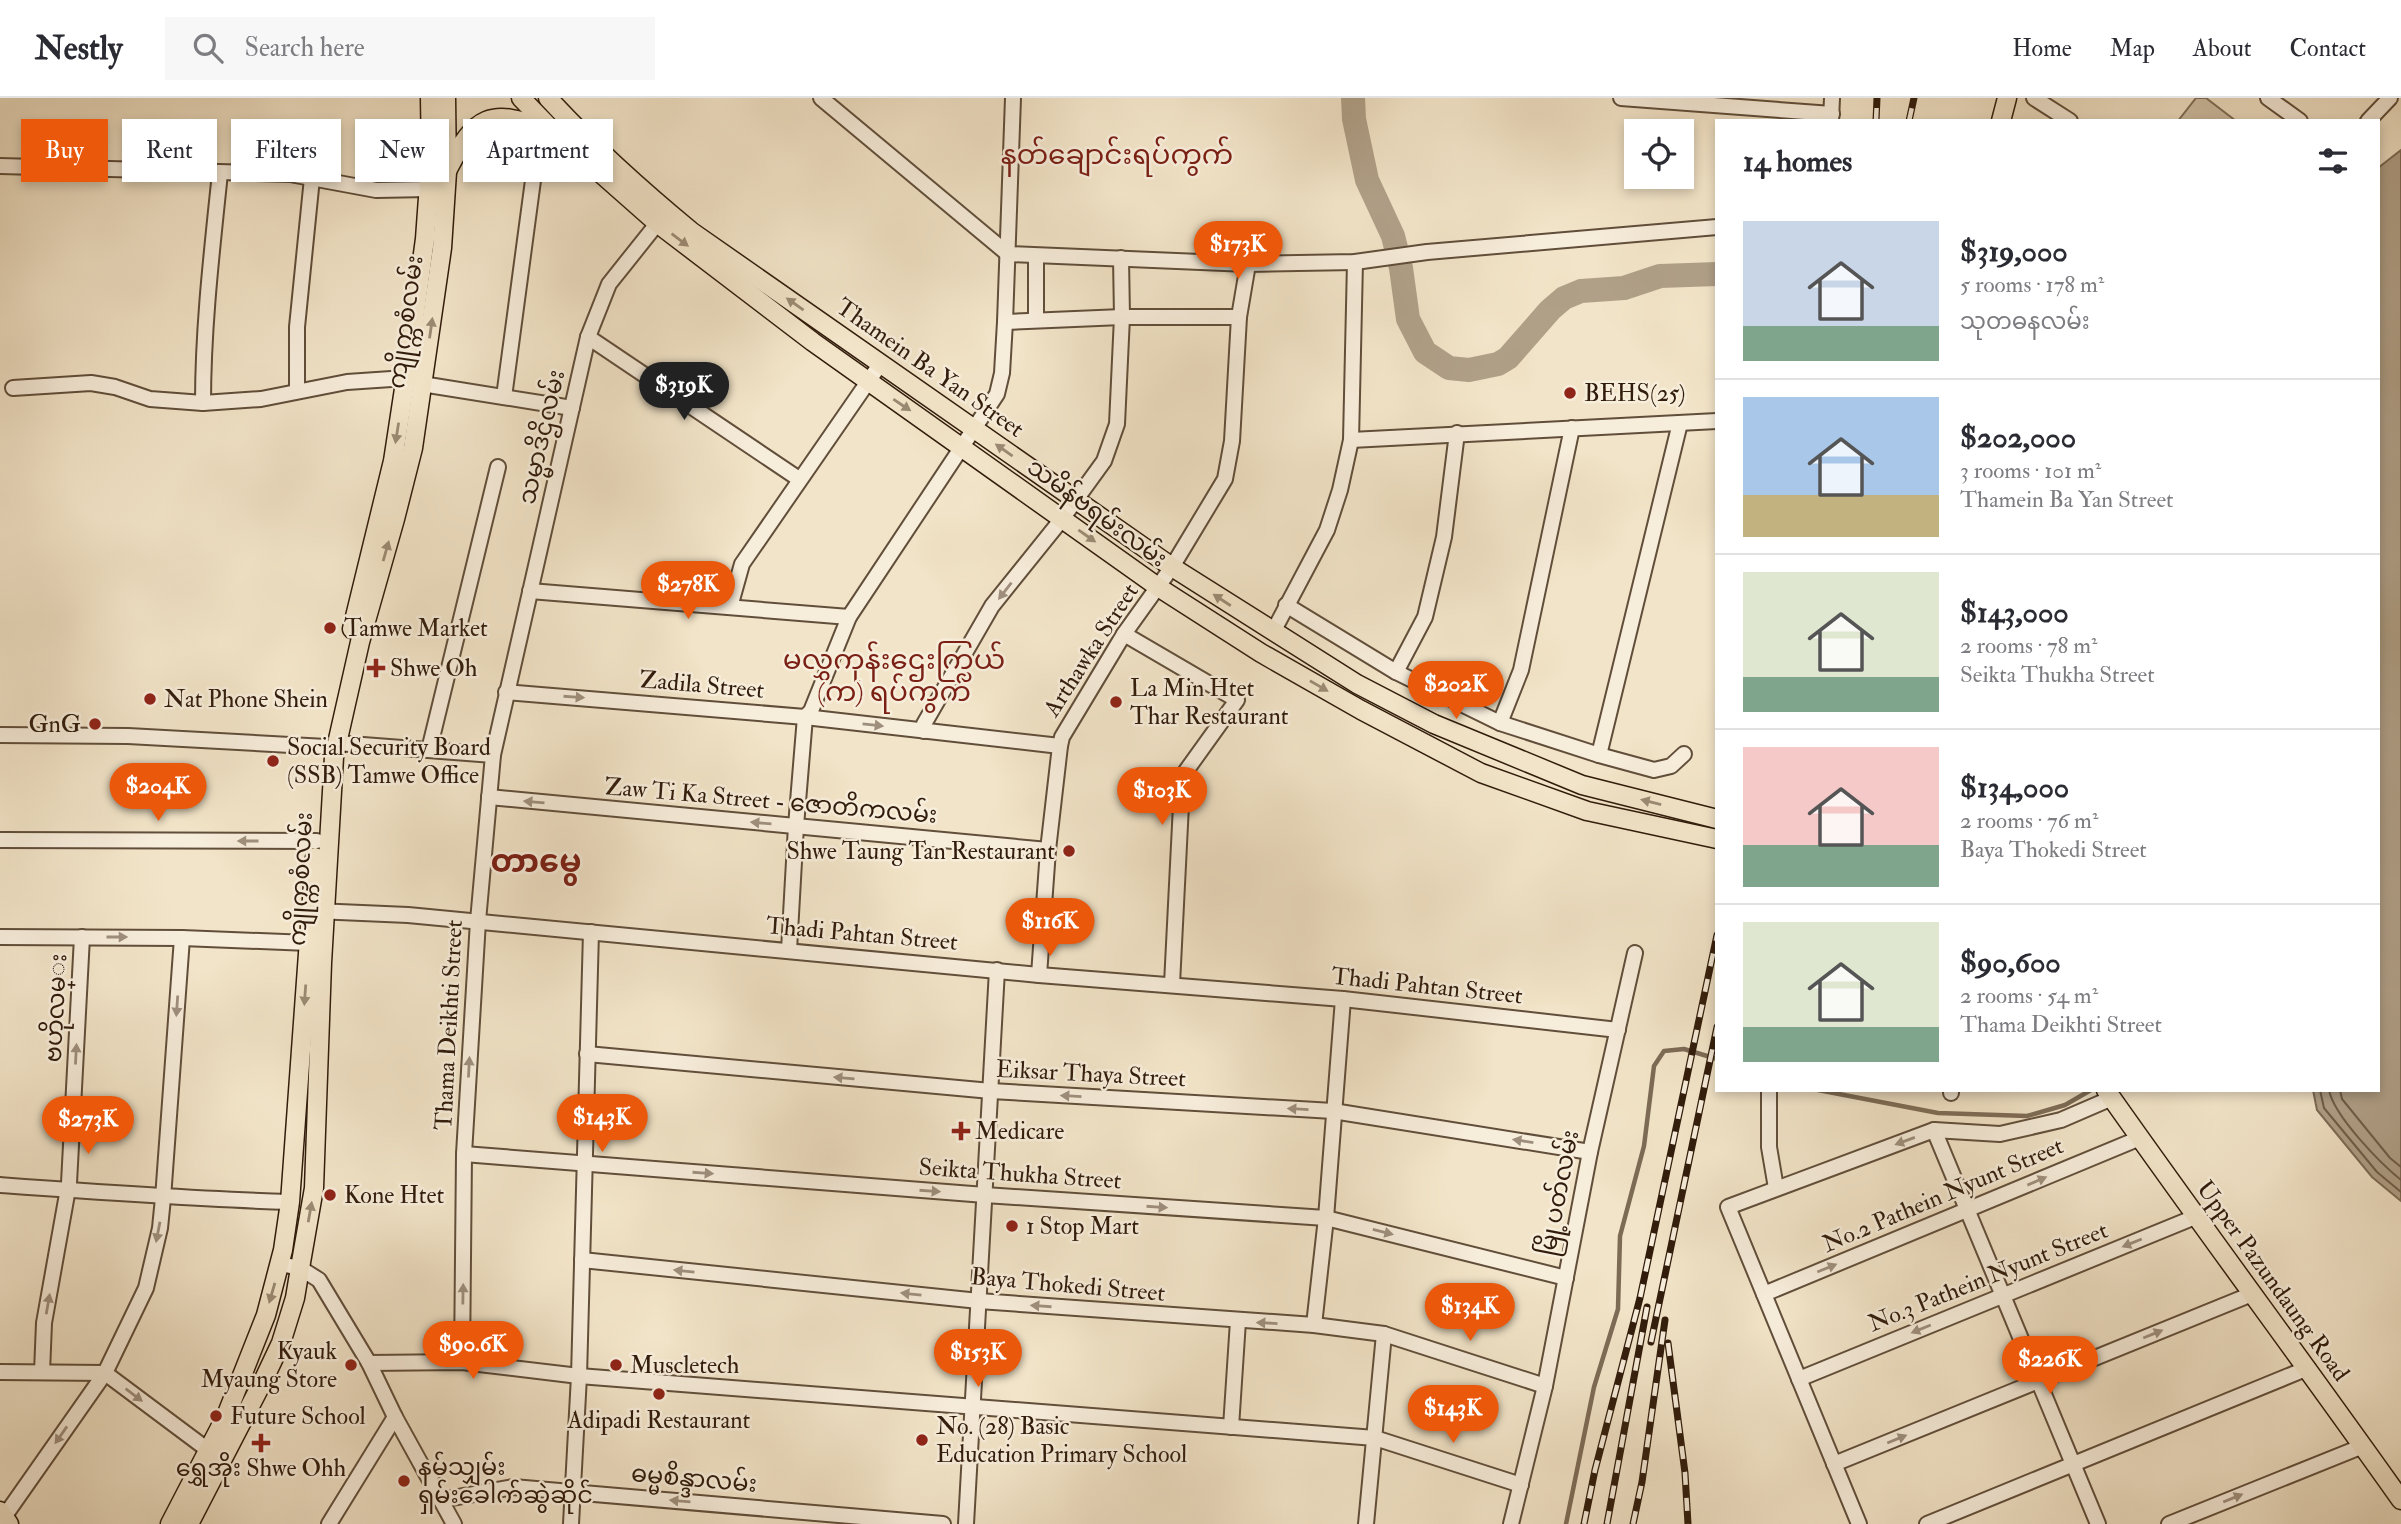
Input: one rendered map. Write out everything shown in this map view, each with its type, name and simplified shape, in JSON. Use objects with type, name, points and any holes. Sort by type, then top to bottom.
[{"type":"main road","name":"ကျိုက္ကစံလမ်း","points":[[189,1524],[281,1343],[295,1298],[314,1188],[317,841],[331,745],[413,448],[414,381],[431,156],[429,98]]},
{"type":"main road","name":"ကျိုက္ကစံလမ်း","points":[[446,98],[446,119]]},
{"type":"main road","name":"သမိန်ဗရမ်းလမ်း","points":[[521,98],[541,119]]},
{"type":"main road","name":"Thamein Ba Yan Street","points":[[548,98],[662,217],[692,232],[1172,567],[1357,684],[1434,724],[1582,785],[1715,818]]},
{"type":"main road","points":[[2002,119],[2007,98]]},
{"type":"main road","points":[[492,119],[514,119]]},
{"type":"main road","points":[[449,169],[463,144]]},
{"type":"main road","name":"သမိန်ဗရမ်းလမ်း","points":[[613,178],[868,382],[1158,587],[1272,659],[1361,710],[1481,773],[1587,811],[1715,839]]},
{"type":"main road","name":"ကျိုက္ကစံလမ်း","points":[[414,381],[442,248],[446,182]]},
{"type":"main road","name":"ကျိုက္ကစံလမ်း","points":[[170,1524],[226,1416],[256,1340],[280,1264],[290,1202],[309,943],[318,911],[330,800],[331,745]]},
{"type":"main road","name":"Upper Pazundaung Road","points":[[2109,1094],[2195,1217],[2308,1367],[2401,1500]]},
{"type":"street","points":[[821,98],[1008,254],[1248,264],[1355,262],[1427,252],[1715,227]]},
{"type":"street","points":[[789,950],[805,718],[849,617],[997,394],[1002,373],[1005,322],[1013,98]]},
{"type":"street","points":[[1621,98],[1832,117],[1832,98]]},
{"type":"street","points":[[2034,98],[2067,119]]},
{"type":"street","points":[[2268,98],[2297,119]]},
{"type":"street","points":[[2370,119],[2390,98]]},
{"type":"street","points":[[0,166],[231,173]]},
{"type":"street","points":[[203,402],[208,287],[220,173]]},
{"type":"street","points":[[297,391],[297,327],[312,182]]},
{"type":"street","points":[[333,182],[376,190],[429,189]]},
{"type":"street","points":[[504,397],[533,182]]},
{"type":"street","name":"သမ္မာဒိဌိလမ်း","points":[[506,692],[588,337],[609,284],[662,217]]},
{"type":"street","points":[[1036,319],[1037,256]]},
{"type":"street","points":[[924,731],[924,724],[992,606],[1062,519],[1104,461],[1117,424],[1122,317],[1121,258]]},
{"type":"street","points":[[1273,632],[1327,530],[1340,490],[1351,440],[1355,262]]},
{"type":"street","name":"Arthawka Street","points":[[1059,746],[1124,634],[1172,567],[1225,479],[1232,441],[1238,317],[1248,264]]},
{"type":"street","points":[[1005,322],[1122,317],[1238,317]]},
{"type":"street","points":[[588,337],[799,479]]},
{"type":"street","points":[[730,607],[742,564],[881,363]]},
{"type":"street","points":[[13,388],[91,383],[115,387],[150,399],[203,402],[261,399],[347,382],[414,381],[572,408]]},
{"type":"street","points":[[1351,440],[1715,421]]},
{"type":"street","points":[[1599,755],[1680,423]]},
{"type":"street","points":[[1500,723],[1521,670],[1572,428]]},
{"type":"street","points":[[1396,672],[1425,617],[1444,537],[1457,433]]},
{"type":"street","points":[[429,750],[498,467]]},
{"type":"street","points":[[530,591],[849,617]]},
{"type":"street","points":[[1286,605],[1396,672],[1500,723],[1654,770],[1671,766],[1684,754]]},
{"type":"street","points":[[1124,634],[1237,700],[1186,771],[1182,785],[1172,984]]},
{"type":"street","name":"Zadila Street","points":[[506,692],[805,718],[1059,746]]},
{"type":"street","name":"Thama Deikhti Street","points":[[463,1362],[464,1154],[478,921],[493,755],[506,692]]},
{"type":"street","points":[[0,735],[128,736],[493,755]]},
{"type":"street","points":[[1039,975],[1059,746]]},
{"type":"street","name":"Zaw Ti Ka Street - ဇောတိကလမ်း","points":[[489,797],[1048,849]]},
{"type":"street","points":[[0,840],[317,841]]},
{"type":"street","name":"Thadi Pahtan Street","points":[[318,911],[478,921],[1039,975],[1343,999],[1618,1030]]},
{"type":"street","points":[[570,1524],[579,1376],[591,932]]},
{"type":"street","points":[[0,937],[182,938],[309,943]]},
{"type":"street","name":"ဗဟိုလမ္း","points":[[42,1372],[44,1323],[68,1188],[82,937]]},
{"type":"street","points":[[4,1517],[105,1373],[146,1288],[160,1228],[182,938]]},
{"type":"street","name":"မြို့ပတ်လမ်း","points":[[1511,1524],[1545,1386],[1590,1152],[1635,953]]},
{"type":"street","points":[[966,1524],[998,970]]},
{"type":"street","points":[[1314,1325],[1326,1218],[1343,999]]},
{"type":"street","name":"Eiksar Thaya Street","points":[[587,1054],[991,1091],[1333,1111],[1590,1152]]},
{"type":"street","points":[[1769,1092],[1769,1147],[1776,1188]]},
{"type":"street","points":[[1859,1524],[1727,1207],[1934,1130],[2000,1134],[2061,1120],[2109,1094]]},
{"type":"street","points":[[1934,1130],[2098,1524]]},
{"type":"street","name":"No.2 Pathein Nyunt Street","points":[[1764,1294],[2140,1138]]},
{"type":"street","name":"Seikta Thukha Street","points":[[464,1154],[985,1195],[1326,1218],[1566,1278]]},
{"type":"street","points":[[0,1185],[68,1188],[163,1198],[290,1202]]},
{"type":"street","name":"No.3 Pathein Nyunt Street","points":[[1799,1379],[2195,1217]]},
{"type":"street","name":"Baya Thokedi Street","points":[[582,1260],[979,1301],[1314,1325],[1384,1334],[1545,1386]]},
{"type":"street","points":[[280,1264],[300,1268],[319,1280],[369,1363],[395,1418],[454,1524]]},
{"type":"street","points":[[1834,1464],[2252,1294]]},
{"type":"street","points":[[1231,1427],[1238,1321]]},
{"type":"street","points":[[1366,1524],[1384,1334]]},
{"type":"street","points":[[369,1363],[463,1362],[579,1376],[1375,1438],[1521,1485]]},
{"type":"street","points":[[1927,1524],[2308,1367]]},
{"type":"street","points":[[0,1373],[105,1373],[208,1450]]},
{"type":"street","points":[[330,1524],[395,1418]]},
{"type":"street","points":[[2169,1524],[2363,1446]]},
{"type":"street","name":"ဓမ္မစိန္ဒာလမ်း","points":[[441,1500],[513,1487],[943,1524]]},
{"type":"shaded area","points":[[2196,98],[2206,98],[2233,119],[2180,119]]},
{"type":"water","points":[[2401,150],[2401,1201],[2372,1177],[2317,1110],[2313,1092],[2380,1092],[2380,166]]},
{"type":"waterway","points":[[1353,98],[1354,119],[1367,180],[1393,236],[1401,268],[1408,319],[1425,352],[1449,368],[1469,370],[1498,364],[1508,358],[1550,310],[1564,298],[1581,291],[1624,288],[1660,276],[1715,274]]},
{"type":"waterway","points":[[1566,1524],[1594,1387],[1618,1309],[1620,1236],[1644,1146],[1654,1066],[1664,1051],[1684,1049],[1715,1058]]},
{"type":"waterway","points":[[1828,1092],[1938,1113],[2027,1116],[2065,1105],[2088,1092]]},
{"type":"railway","points":[[1876,119],[1877,98]]},
{"type":"railway","points":[[1909,119],[1914,98]]},
{"type":"railway","points":[[1584,1524],[1595,1470],[1640,1298],[1715,944]]},
{"type":"railway","points":[[1651,1342],[1715,1037]]},
{"type":"railway","points":[[1607,1524],[1647,1307]]},
{"type":"railway","points":[[1633,1524],[1642,1482],[1665,1320]]},
{"type":"railway","points":[[1668,1343],[1685,1473],[1688,1524]]},
{"type":"place","name":"BEHS(25)","points":[[1570,393]]},
{"type":"place","name":"Tamwe Market","points":[[330,628]]},
{"type":"place","name":"Shwe Oh","points":[[376,668]]},
{"type":"place","name":"Nat Phone Shein","points":[[150,699]]},
{"type":"place","name":"La Min Htet Thar Restaurant","points":[[1116,702]]},
{"type":"place","name":"GnG","points":[[95,724]]},
{"type":"place","name":"Social Security Board (SSB) Tamwe Office","points":[[273,761]]},
{"type":"place","name":"Shwe Taung Tan Restaurant","points":[[1069,851]]},
{"type":"place","name":"Medicare","points":[[961,1131]]},
{"type":"place","name":"Kone Htet","points":[[330,1195]]},
{"type":"place","name":"1 Stop Mart","points":[[1012,1226]]},
{"type":"place","name":"Kyauk Myaung Store","points":[[351,1365]]},
{"type":"place","name":"Muscletech","points":[[616,1365]]},
{"type":"place","name":"Adipadi Restaurant","points":[[659,1394]]},
{"type":"place","name":"Future School","points":[[216,1416]]},
{"type":"place","name":"No. (28) Basic Education Primary School","points":[[922,1440]]},
{"type":"place","name":"ရွှေအိုး Shwe Ohh","points":[[261,1443]]},
{"type":"place","name":"နမ့်သျှမ်း ရှမ်းခေါက်ဆွဲဆိုင်","points":[[404,1481]]},
{"type":"district","name":"နတ်ချောင်းရပ်ကွက်","points":[[1117,155]]},
{"type":"district","name":"မလွှကုန်းဌေးကြွယ် (က) ရပ်ကွက်","points":[[894,676]]},
{"type":"district","name":"တာမွေ","points":[[536,862]]}]
